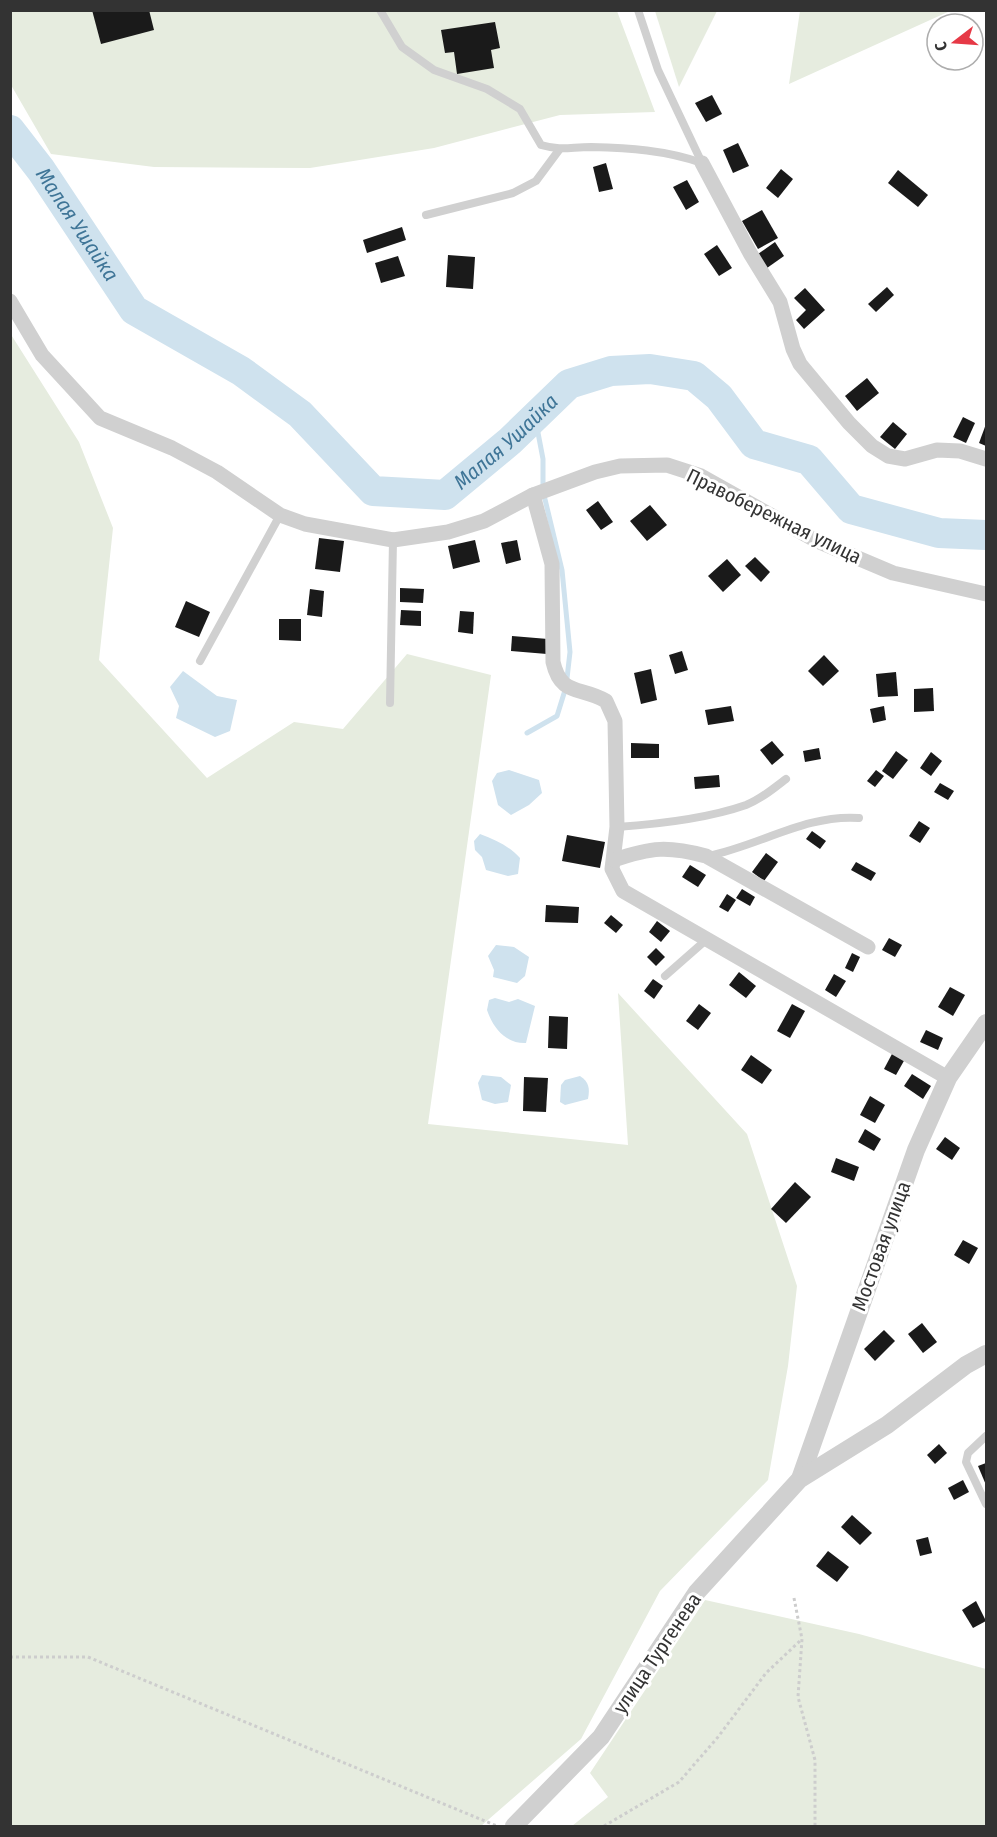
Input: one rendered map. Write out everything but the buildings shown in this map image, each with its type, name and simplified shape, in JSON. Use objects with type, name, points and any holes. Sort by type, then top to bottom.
[{"type":"street","points":[[702,163],[750,253],[780,302],[800,364],[849,423],[872,446],[888,456],[905,459],[937,450],[960,451],[987,459]]},
{"type":"street","name":"Правобережная улица","points":[[10,301],[42,355],[80,399],[100,417],[172,448],[217,472],[280,515],[305,524],[393,540],[448,532],[484,520],[533,495],[595,472],[620,466],[667,465],[701,476],[814,540],[893,573],[987,594]]},
{"type":"street","points":[[533,495],[552,564],[553,662],[556,674],[566,687],[606,701],[615,721],[617,827],[615,860],[612,868],[623,891],[948,1078]]},
{"type":"street","points":[[615,860],[659,848],[676,848],[706,856],[868,947]]},
{"type":"street","name":"Мостовая улица","points":[[800,1479],[916,1150],[948,1078],[987,1023]]},
{"type":"street","points":[[800,1479],[887,1425],[966,1365],[987,1354]]},
{"type":"street","name":"улица Тургенева","points":[[514,1827],[540,1803],[601,1737],[697,1592],[800,1479]]},
{"type":"lane","points":[[380,10],[402,47],[434,70],[488,89],[508,100],[520,109],[541,145],[559,150],[579,147],[635,148],[678,154],[702,163]]},
{"type":"lane","points":[[638,10],[658,70],[702,163]]},
{"type":"lane","points":[[426,215],[513,193],[536,181],[559,150]]},
{"type":"lane","points":[[200,661],[280,515]]},
{"type":"lane","points":[[390,703],[393,540]]},
{"type":"lane","points":[[617,827],[704,816],[748,804],[786,779]]},
{"type":"lane","points":[[706,856],[734,851],[826,818],[859,818]]},
{"type":"lane","points":[[665,976],[706,940]]},
{"type":"lane","points":[[987,1436],[968,1453],[966,1462],[987,1504]]},
{"type":"path","points":[[794,1598],[802,1638],[798,1697],[815,1760],[815,1827]]},
{"type":"path","points":[[604,1827],[679,1782],[718,1737],[766,1673],[802,1638]]},
{"type":"path","points":[[10,1657],[88,1657],[498,1827]]},
{"type":"shaded area","points":[[800,10],[950,11],[925,12],[925,22],[789,84]]},
{"type":"shaded area","points":[[10,11],[617,11],[655,112],[560,115],[434,148],[310,168],[154,167],[51,154],[11,85]]},
{"type":"shaded area","points":[[655,11],[717,11],[679,87]]},
{"type":"shaded area","points":[[10,333],[79,442],[113,528],[99,660],[207,778],[294,722],[343,729],[407,654],[491,675],[428,1124],[628,1145],[618,993],[747,1134],[797,1286],[788,1366],[768,1480],[660,1591],[581,1739],[481,1826],[11,1826]]},
{"type":"shaded area","points":[[705,1600],[859,1634],[986,1669],[986,1826],[572,1826],[608,1797],[590,1773]]},
{"type":"water","points":[[183,671],[217,696],[237,700],[230,731],[215,737],[176,718],[179,706],[170,687]]},
{"type":"water","points":[[509,770],[539,780],[542,793],[529,805],[511,815],[498,805],[492,781],[497,773]]},
{"type":"water","points":[[480,834],[502,844],[520,858],[518,874],[508,876],[486,870],[482,857],[475,850],[474,841]]},
{"type":"water","points":[[496,945],[514,947],[529,957],[525,976],[517,983],[493,977],[494,970],[488,956]]},
{"type":"water","points":[[495,998],[509,1002],[518,999],[535,1006],[526,1043],[512,1041],[497,1029],[487,1010],[489,1000]]},
{"type":"water","points":[[482,1075],[501,1077],[511,1085],[508,1102],[495,1104],[482,1100],[478,1083]]},
{"type":"water","points":[[580,1076],[588,1086],[588,1099],[565,1105],[560,1102],[561,1085],[565,1080]]},
{"type":"waterway","name":"Малая Ушайка","points":[[10,130],[41,170],[134,310],[241,371],[300,414],[373,491],[445,495],[510,441],[569,384],[611,371],[650,369],[694,376],[719,397],[754,444],[809,460],[851,509],[939,533],[986,535]]},
{"type":"waterway","points":[[527,733],[557,716],[566,687],[570,652],[562,570],[543,491],[543,459],[535,417]]}]
